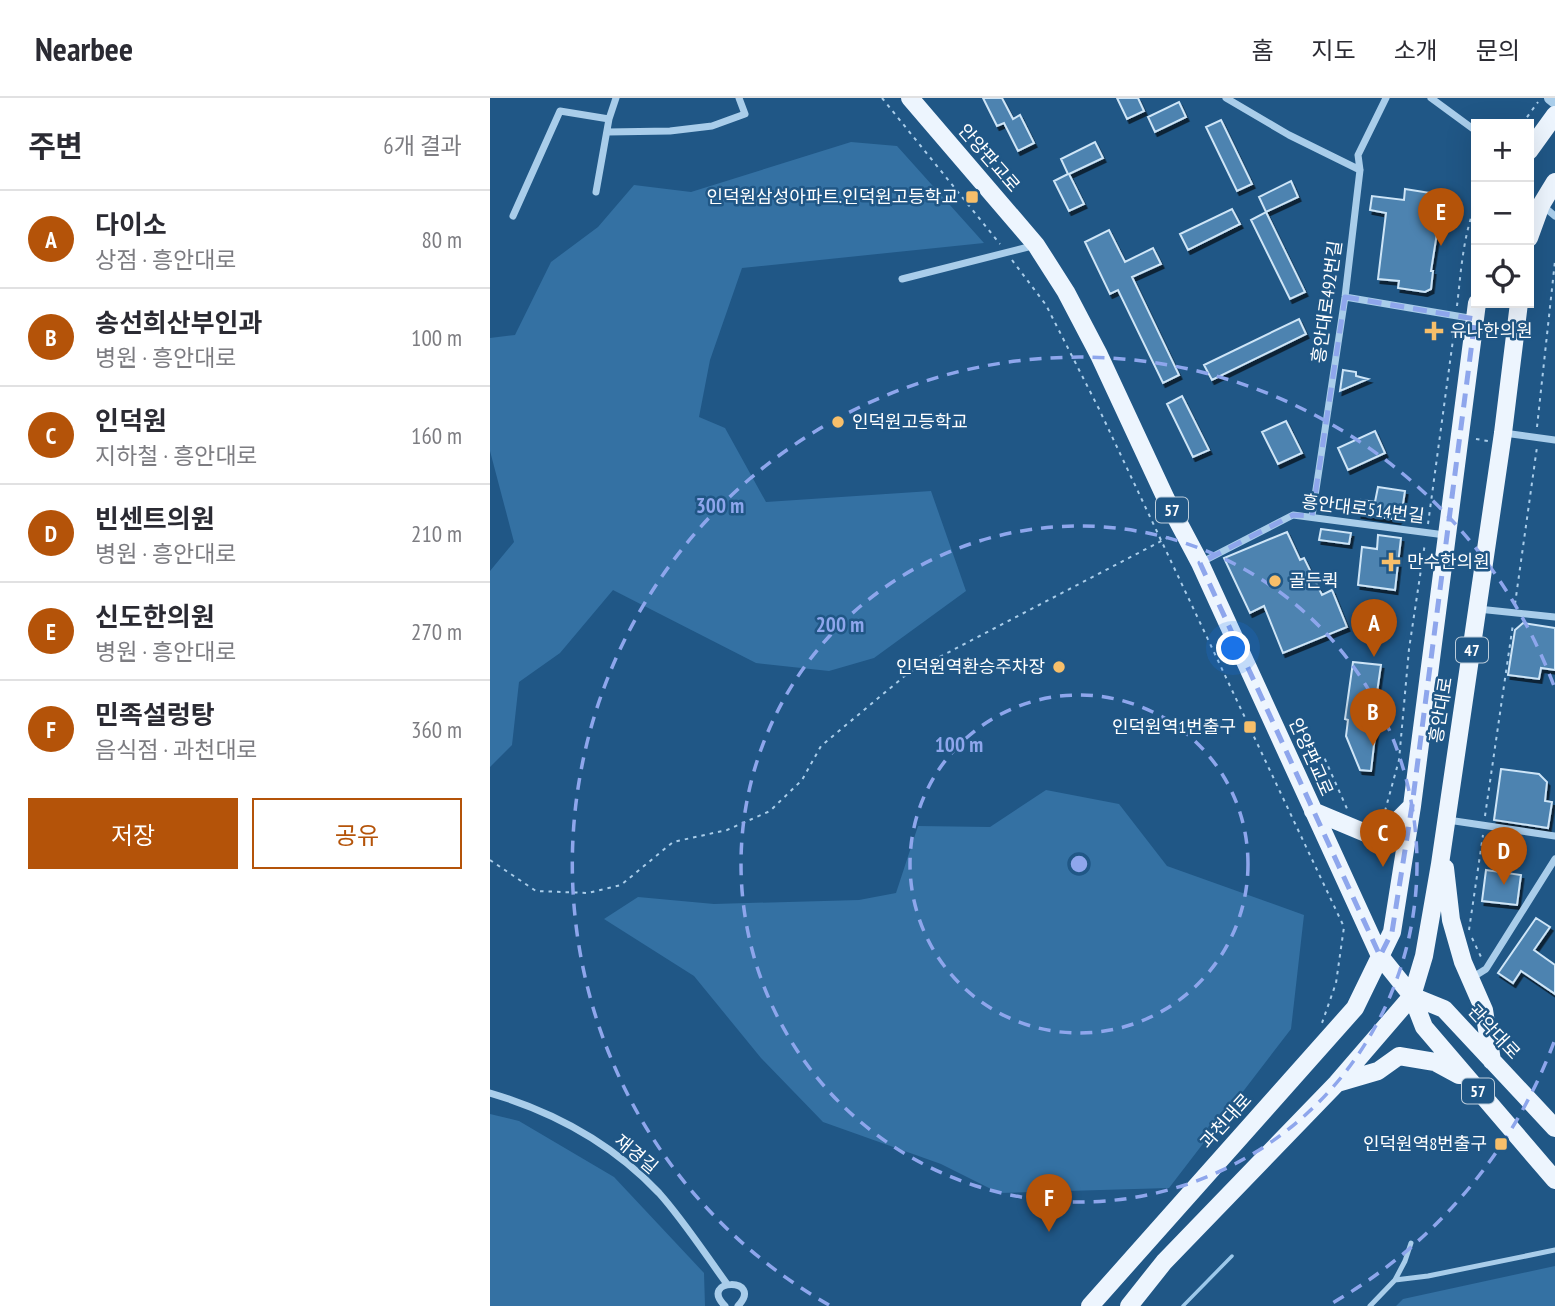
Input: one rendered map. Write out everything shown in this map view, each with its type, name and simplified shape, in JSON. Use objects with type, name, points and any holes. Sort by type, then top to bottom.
[{"type":"main road","name":"안양판교로","points":[[910,98],[1036,245],[1066,292],[1200,563],[1380,956],[1412,996]]},
{"type":"main road","points":[[1534,144],[1555,116]]},
{"type":"main road","points":[[1534,231],[1548,210],[1555,182]]},
{"type":"main road","name":"흥안대로","points":[[1412,996],[1424,956],[1442,845],[1478,609],[1518,308]]},
{"type":"main road","name":"흥안대로","points":[[1380,956],[1392,932],[1412,806],[1476,311]]},
{"type":"main road","points":[[1313,811],[1368,834],[1387,831],[1412,806]]},
{"type":"main road","points":[[1442,845],[1451,920],[1483,1010],[1492,1061]]},
{"type":"main road","name":"과천대로","points":[[1090,1306],[1355,1009],[1380,956]]},
{"type":"main road","name":"관악대로","points":[[1412,996],[1444,1009],[1555,1128]]},
{"type":"main road","name":"57","points":[[1412,996],[1424,1027],[1555,1180]]},
{"type":"main road","name":"47","points":[[1129,1306],[1164,1262],[1337,1083],[1412,996]]},
{"type":"main road","points":[[1337,1083],[1378,1071],[1399,1056],[1435,1062],[1470,1081]]},
{"type":"street","points":[[596,192],[615,98]]},
{"type":"street","points":[[608,132],[670,131],[712,126],[745,114],[739,98]]},
{"type":"street","points":[[1226,98],[1289,135],[1360,170]]},
{"type":"street","name":"흥안대로492번길","points":[[1312,516],[1345,297],[1360,170],[1358,155],[1386,98]]},
{"type":"street","points":[[1431,98],[1471,127]]},
{"type":"street","points":[[1550,98],[1555,102]]},
{"type":"street","points":[[513,216],[560,111],[609,120]]},
{"type":"street","points":[[902,279],[1036,245]]},
{"type":"street","name":"흥안대로","points":[[1345,297],[1456,316],[1476,311]]},
{"type":"street","points":[[1503,433],[1555,440]]},
{"type":"street","name":"흥안대로514번길","points":[[1200,563],[1293,515],[1449,535]]},
{"type":"street","points":[[1478,609],[1555,617]]},
{"type":"street","points":[[1446,819],[1555,836]]},
{"type":"street","points":[[1470,979],[1486,969],[1555,859]]},
{"type":"street","name":"재경길","points":[[490,1093],[517,1101],[572,1126],[610,1150],[659,1194],[727,1284],[735,1284],[741,1288],[744,1296],[740,1305]]},
{"type":"street","points":[[724,1306],[719,1293],[727,1284]]},
{"type":"lane","points":[[1370,1306],[1395,1280],[1411,1243]]},
{"type":"lane","points":[[1395,1280],[1428,1276],[1555,1250]]},
{"type":"path","points":[[882,98],[1007,252],[1046,305],[1127,466],[1344,927],[1336,983],[1319,1032]]},
{"type":"path","points":[[1525,119],[1540,98]]},
{"type":"path","points":[[1385,813],[1399,760],[1409,649],[1427,532],[1460,273],[1471,217]]},
{"type":"path","points":[[1486,969],[1469,931],[1537,438],[1537,411],[1555,261]]},
{"type":"path","points":[[490,860],[536,891],[588,893],[621,885],[673,842],[727,831],[770,811],[802,779],[821,746],[907,674],[1183,530]]},
{"type":"path","points":[[1294,771],[1324,757],[1350,816]]},
{"type":"highlighted area","points":[[1345,297],[1475,319],[1412,806],[1392,932],[1380,956],[1200,563],[1293,515],[1312,516]]},
{"type":"shaded area","points":[[851,142],[897,146],[984,243],[742,268],[710,360],[699,417],[725,428],[766,502],[931,491],[966,591],[874,658],[829,671],[756,663],[613,590],[560,653],[519,682],[512,745],[490,767],[490,571],[514,542],[490,451],[490,338],[515,335],[551,262],[598,227],[634,185],[691,192]]},
{"type":"shaded area","points":[[1046,790],[1119,804],[1167,866],[1304,915],[1291,1029],[1169,1188],[999,1193],[941,1164],[823,1122],[761,1058],[694,976],[604,919],[638,897],[714,904],[859,900],[896,893],[918,826],[990,827]]},
{"type":"shaded area","points":[[490,1114],[519,1121],[614,1177],[704,1273],[705,1306],[490,1306]]},
{"type":"shaded area","points":[[1555,1266],[1555,1306],[1396,1306],[1403,1299]]},
{"type":"building","points":[[983,98],[1002,98],[1013,119],[1020,115],[1034,143],[1018,151],[1004,123],[997,126]]},
{"type":"building","points":[[1117,98],[1138,98],[1144,111],[1127,119]]},
{"type":"building","points":[[1179,102],[1186,117],[1155,132],[1148,117]]},
{"type":"building","points":[[1221,120],[1252,184],[1237,191],[1206,127]]},
{"type":"building","points":[[1095,142],[1103,158],[1069,174],[1084,204],[1069,211],[1054,181],[1068,174],[1061,159]]},
{"type":"building","points":[[1291,181],[1298,197],[1266,212],[1259,197]]},
{"type":"building","points":[[1405,189],[1443,195],[1431,271],[1431,289],[1425,292],[1398,288],[1399,281],[1378,279],[1386,213],[1370,210],[1372,196],[1404,200]]},
{"type":"building","points":[[1232,209],[1240,224],[1188,250],[1180,234]]},
{"type":"building","points":[[1266,212],[1305,292],[1290,299],[1251,220]]},
{"type":"building","points":[[1109,230],[1125,262],[1153,248],[1161,264],[1132,277],[1179,375],[1163,383],[1118,290],[1110,294],[1085,242]]},
{"type":"building","points":[[1299,319],[1306,334],[1212,380],[1204,365]]},
{"type":"building","points":[[1343,370],[1356,372],[1356,376],[1368,379],[1340,391]]},
{"type":"building","points":[[1182,396],[1209,450],[1193,457],[1167,404]]},
{"type":"building","points":[[1286,421],[1302,453],[1278,464],[1262,432]]},
{"type":"building","points":[[1375,431],[1385,453],[1348,470],[1338,448]]},
{"type":"building","points":[[1378,487],[1405,491],[1401,517],[1398,520],[1359,514],[1361,500],[1375,502]]},
{"type":"building","points":[[1321,529],[1351,533],[1349,544],[1319,540]]},
{"type":"building","points":[[1287,532],[1300,560],[1304,558],[1322,595],[1332,590],[1347,627],[1283,653],[1264,606],[1250,613],[1224,558]]},
{"type":"building","points":[[1378,535],[1401,538],[1395,590],[1358,585],[1362,547],[1377,549]]},
{"type":"building","points":[[1523,623],[1555,628],[1555,670],[1541,668],[1539,679],[1508,675],[1515,630]]},
{"type":"building","points":[[1353,662],[1381,665],[1372,727],[1376,727],[1371,771],[1360,770],[1346,736],[1348,720],[1345,719]]},
{"type":"building","points":[[1501,769],[1539,774],[1547,782],[1545,801],[1552,802],[1548,828],[1494,820]]},
{"type":"building","points":[[1486,870],[1521,875],[1517,905],[1482,901]]},
{"type":"building","points":[[1536,918],[1550,927],[1534,950],[1555,965],[1555,994],[1521,971],[1513,983],[1498,973]]},
{"type":"waterway","points":[[1183,1306],[1232,1256]]},
{"type":"place","name":"인덕원삼성아파트.인덕원고등학교","points":[[972,197]]},
{"type":"place","name":"신도한의원","points":[[1441,246]]},
{"type":"place","name":"유나한의원","points":[[1434,331]]},
{"type":"place","name":"인덕원고등학교","points":[[838,422]]},
{"type":"place","name":"만수한의원","points":[[1391,562]]},
{"type":"place","name":"골든퀵","points":[[1275,581]]},
{"type":"place","name":"다이소","points":[[1374,657]]},
{"type":"place","name":"인덕원역환승주차장","points":[[1059,667]]},
{"type":"place","name":"인덕원역1번출구","points":[[1250,727]]},
{"type":"place","name":"송선희산부인과","points":[[1373,746]]},
{"type":"place","name":"인덕원","points":[[1383,867]]},
{"type":"place","name":"빈센트의원","points":[[1504,885]]},
{"type":"place","name":"인덕원역8번출구","points":[[1501,1144]]},
{"type":"place","name":"민족설렁탕","points":[[1049,1232]]}]
